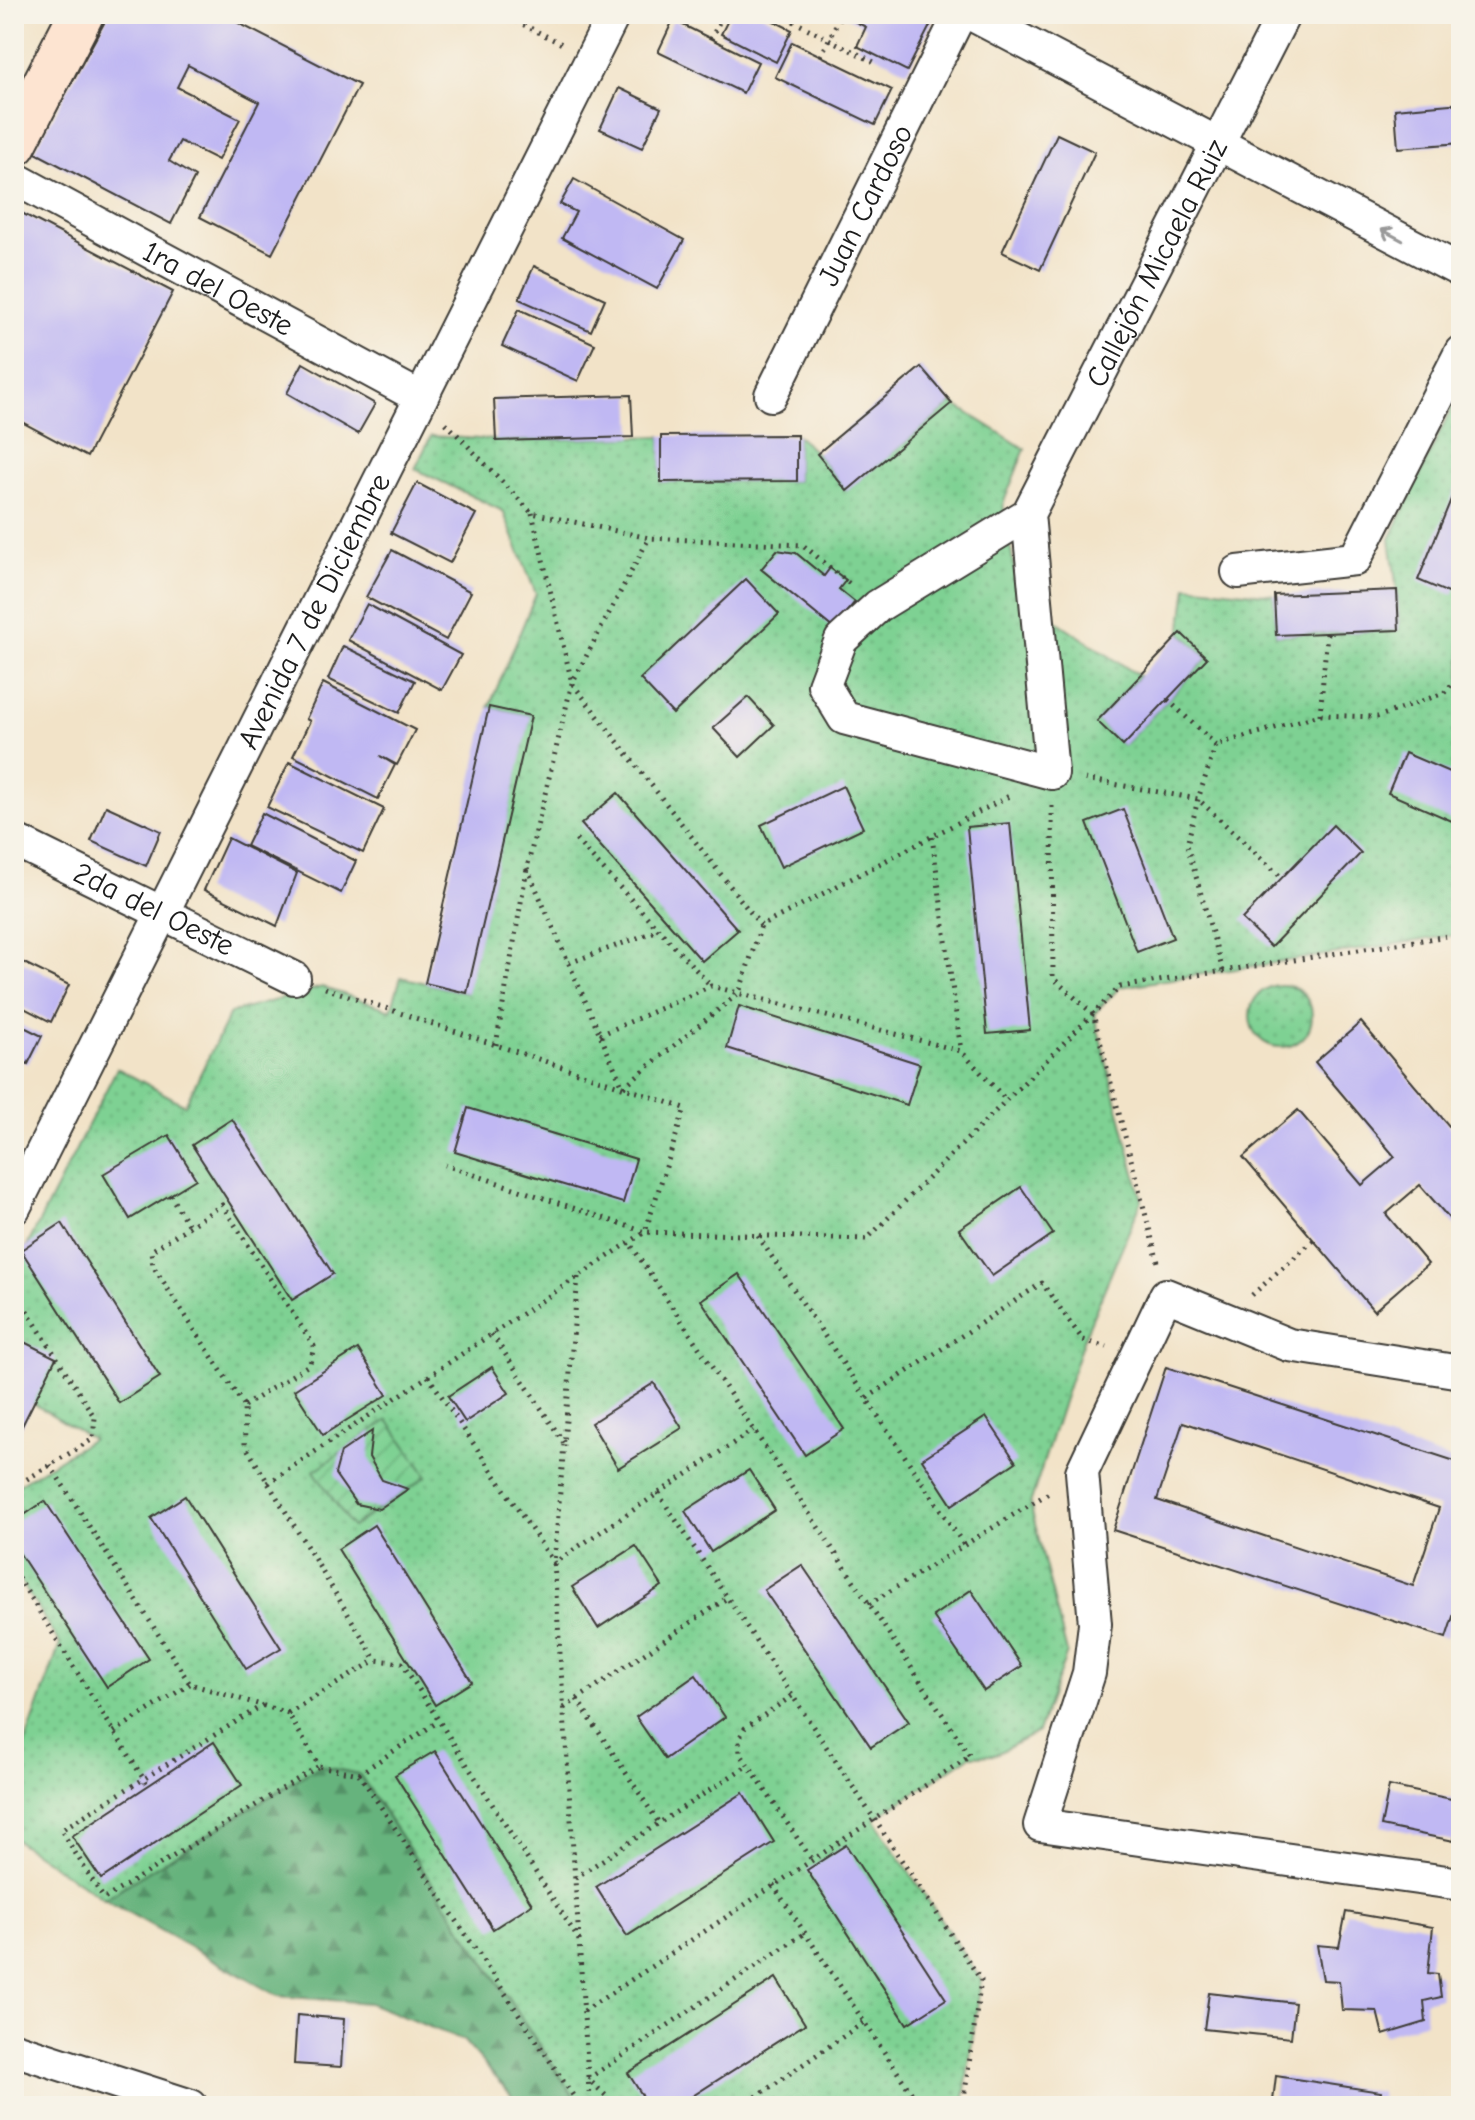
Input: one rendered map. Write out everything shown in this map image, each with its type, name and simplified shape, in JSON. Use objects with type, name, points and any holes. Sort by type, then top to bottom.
[{"type":"main road","points":[[14,90],[53,14]]},
{"type":"main road","points":[[14,144],[81,14]]},
{"type":"street","name":"Avenida 7 de Diciembre","points":[[14,1208],[614,14]]},
{"type":"street","name":"Juan Cardoso","points":[[771,395],[960,14]]},
{"type":"street","points":[[971,14],[1461,271]]},
{"type":"street","name":"Callejón Micaela Ruiz","points":[[1028,514],[1284,14]]},
{"type":"street","name":"1ra del Oeste","points":[[14,178],[421,398]]},
{"type":"street","points":[[1238,572],[1355,559],[1461,352]]},
{"type":"street","points":[[1028,514],[1052,773],[844,718],[824,685],[841,640],[878,606],[1028,514]]},
{"type":"street","name":"2da del Oeste","points":[[14,840],[294,978]]},
{"type":"street","points":[[1461,1372],[1289,1345],[1166,1295],[1082,1472],[1094,1636],[1089,1673],[1040,1825],[1461,1884]]},
{"type":"street","points":[[14,2049],[191,2106]]},
{"type":"path","points":[[502,14],[592,59]]},
{"type":"path","points":[[711,39],[723,14]]},
{"type":"path","points":[[779,14],[878,64]]},
{"type":"path","points":[[793,22],[797,14]]},
{"type":"path","points":[[821,56],[841,14]]},
{"type":"path","points":[[421,398],[532,513],[572,683],[761,926]]},
{"type":"path","points":[[532,513],[649,538],[803,545],[878,606]]},
{"type":"path","points":[[496,1045],[527,868],[572,683],[649,538]]},
{"type":"path","points":[[1320,715],[1327,633]]},
{"type":"path","points":[[1216,745],[1320,715],[1377,717],[1444,693],[1461,674]]},
{"type":"path","points":[[1168,700],[1216,745]]},
{"type":"path","points":[[1216,745],[1187,845],[1223,971]]},
{"type":"path","points":[[1052,773],[1053,978],[1093,1014],[1166,1295]]},
{"type":"path","points":[[623,1087],[739,993],[761,926],[1052,773],[1198,799],[1282,878]]},
{"type":"path","points":[[932,837],[961,1051]]},
{"type":"path","points":[[576,840],[711,986],[961,1051],[1006,1100]]},
{"type":"path","points":[[527,868],[623,1087]]},
{"type":"path","points":[[569,963],[659,930]]},
{"type":"path","points":[[445,1165],[645,1232],[867,1239],[1120,987],[1461,934]]},
{"type":"path","points":[[268,1483],[645,1232],[685,1108],[294,978]]},
{"type":"path","points":[[600,1035],[711,986]]},
{"type":"path","points":[[170,1195],[189,1226]]},
{"type":"path","points":[[244,1406],[310,1364],[314,1346],[222,1205],[151,1251],[153,1266],[244,1406],[245,1445],[376,1660]]},
{"type":"path","points":[[758,1236],[964,1545]]},
{"type":"path","points":[[1224,1320],[1314,1240]]},
{"type":"path","points":[[584,2011],[970,1756],[629,1242]]},
{"type":"path","points":[[578,1276],[554,1563],[590,2106]]},
{"type":"path","points":[[867,1398],[1042,1283],[1083,1340],[1138,1357]]},
{"type":"path","points":[[14,1290],[95,1418],[93,1439],[14,1487]]},
{"type":"path","points":[[492,1334],[564,1444]]},
{"type":"path","points":[[428,1376],[554,1563]]},
{"type":"path","points":[[554,1563],[753,1430]]},
{"type":"path","points":[[50,1465],[190,1684],[288,1713],[319,1766]]},
{"type":"path","points":[[869,1604],[1082,1472]]},
{"type":"path","points":[[658,1493],[981,1980],[963,2106]]},
{"type":"path","points":[[14,1571],[146,1782]]},
{"type":"path","points":[[564,1708],[727,1598]]},
{"type":"path","points":[[288,1713],[376,1660],[402,1663],[579,1940]]},
{"type":"path","points":[[114,1732],[190,1684]]},
{"type":"path","points":[[792,1696],[745,1728],[739,1739],[740,1753],[812,1860]]},
{"type":"path","points":[[577,1699],[659,1823]]},
{"type":"path","points":[[263,1705],[146,1782],[61,1830],[104,1899],[319,1766],[359,1774],[439,1721]]},
{"type":"path","points":[[575,1879],[748,1765]]},
{"type":"path","points":[[359,1774],[580,2106]]},
{"type":"path","points":[[773,1885],[920,2106]]},
{"type":"path","points":[[588,2079],[805,1933]]},
{"type":"path","points":[[743,2106],[864,2022]]},
{"type":"path","points":[[588,2079],[617,2106]]},
{"type":"green space","points":[[1461,387],[1461,934],[1120,987],[1094,1014],[1142,1200],[1083,1340],[1030,1504],[1067,1653],[1038,1732],[994,1755],[970,1756],[874,1819],[981,1980],[963,2106],[580,2106],[359,1774],[319,1766],[104,1899],[14,1839],[14,1775],[60,1644],[14,1571],[14,1487],[92,1439],[33,1403],[14,1337],[14,1272],[117,1068],[185,1105],[230,1013],[322,987],[391,1010],[401,977],[466,993],[530,716],[489,707],[536,594],[503,511],[415,469],[431,436],[512,441],[661,436],[662,482],[797,481],[797,435],[847,490],[952,403],[1025,449],[1003,504],[1019,596],[1139,676],[1098,721],[1123,746],[1207,658],[1181,633],[1187,586],[1274,595],[1276,635],[1399,630],[1390,539]]},
{"type":"green space","points":[[1275,985],[1287,985],[1303,994],[1310,1004],[1310,1028],[1303,1038],[1287,1047],[1275,1047],[1255,1033],[1250,1022],[1250,1010],[1264,990]]},
{"type":"green space","points":[[388,1420],[427,1476],[352,1527],[314,1471]]},
{"type":"green space","points":[[319,1766],[359,1774],[580,2106],[521,2106],[463,2040],[369,2003],[278,1996],[104,1899]]},
{"type":"building","points":[[109,14],[221,14],[359,85],[272,254],[200,217],[259,102],[188,65],[177,87],[240,119],[218,160],[180,141],[169,161],[195,177],[171,224],[34,152]]},
{"type":"building","points":[[731,14],[760,14],[792,30],[776,62],[721,34]]},
{"type":"building","points":[[840,14],[921,14],[933,20],[907,71],[857,46],[866,27]]},
{"type":"building","points":[[673,20],[758,62],[743,93],[658,52]]},
{"type":"building","points":[[792,42],[892,90],[875,125],[775,77]]},
{"type":"building","points":[[619,88],[661,108],[642,148],[600,129]]},
{"type":"building","points":[[1461,103],[1461,143],[1398,148],[1395,109]]},
{"type":"building","points":[[1057,134],[1095,152],[1040,270],[1002,252]]},
{"type":"building","points":[[574,179],[684,240],[657,289],[562,238],[576,212],[560,204]]},
{"type":"building","points":[[14,209],[173,292],[87,457],[14,418]]},
{"type":"building","points":[[534,266],[605,299],[591,331],[519,299]]},
{"type":"building","points":[[519,309],[595,344],[578,381],[502,346]]},
{"type":"building","points":[[303,363],[375,404],[358,434],[287,393]]},
{"type":"building","points":[[921,367],[952,403],[847,491],[817,454]]},
{"type":"building","points":[[631,395],[633,437],[496,441],[494,399]]},
{"type":"building","points":[[797,435],[797,481],[661,482],[661,436]]},
{"type":"building","points":[[1461,475],[1461,575],[1453,595],[1418,580]]},
{"type":"building","points":[[417,483],[476,514],[450,563],[391,533]]},
{"type":"building","points":[[392,550],[471,592],[446,640],[366,597]]},
{"type":"building","points":[[777,550],[796,553],[824,576],[830,568],[846,580],[839,589],[855,602],[833,628],[761,569]]},
{"type":"building","points":[[746,579],[779,614],[673,714],[640,679]]},
{"type":"building","points":[[1397,590],[1399,630],[1276,635],[1274,595]]},
{"type":"building","points":[[367,604],[461,655],[442,690],[348,640]]},
{"type":"building","points":[[1181,633],[1207,658],[1123,746],[1097,721]]},
{"type":"building","points":[[343,646],[415,681],[399,713],[328,679]]},
{"type":"building","points":[[323,683],[415,730],[397,765],[380,756],[395,765],[378,799],[293,756],[310,721],[306,719]]},
{"type":"building","points":[[748,697],[774,725],[740,757],[713,728]]},
{"type":"building","points":[[489,707],[531,716],[467,993],[425,983]]},
{"type":"building","points":[[1405,753],[1461,777],[1461,825],[1388,793]]},
{"type":"building","points":[[289,762],[384,809],[363,853],[267,807]]},
{"type":"building","points":[[843,786],[863,828],[781,867],[761,825]]},
{"type":"building","points":[[618,793],[738,930],[702,961],[581,824]]},
{"type":"building","points":[[106,806],[161,831],[146,866],[91,841]]},
{"type":"building","points":[[1123,809],[1173,938],[1137,952],[1087,823]]},
{"type":"building","points":[[262,813],[356,861],[341,893],[246,846]]},
{"type":"building","points":[[1010,823],[1030,1030],[987,1034],[967,827]]},
{"type":"building","points":[[1333,825],[1361,853],[1271,947],[1242,919]]},
{"type":"building","points":[[228,838],[297,873],[277,926],[204,890]]},
{"type":"building","points":[[14,958],[69,985],[51,1022],[14,1003]]},
{"type":"building","points":[[739,1006],[920,1064],[907,1105],[727,1048]]},
{"type":"building","points":[[14,1022],[42,1036],[28,1064],[14,1056]]},
{"type":"building","points":[[1361,1022],[1461,1140],[1461,1232],[1420,1185],[1386,1214],[1428,1264],[1374,1311],[1243,1157],[1298,1110],[1362,1185],[1395,1157],[1315,1062]]},
{"type":"building","points":[[468,1108],[636,1159],[623,1203],[455,1152]]},
{"type":"building","points":[[232,1119],[333,1274],[292,1300],[192,1145]]},
{"type":"building","points":[[169,1135],[196,1179],[130,1219],[103,1174]]},
{"type":"building","points":[[1021,1187],[1053,1234],[992,1276],[959,1229]]},
{"type":"building","points":[[62,1223],[160,1377],[119,1403],[21,1250]]},
{"type":"building","points":[[739,1274],[844,1429],[805,1455],[701,1300]]},
{"type":"building","points":[[14,1337],[56,1358],[14,1442]]},
{"type":"building","points":[[358,1349],[387,1395],[323,1435],[294,1390]]},
{"type":"building","points":[[492,1367],[509,1393],[465,1422],[448,1396]]},
{"type":"building","points":[[1166,1367],[1461,1463],[1461,1592],[1446,1638],[1113,1530]],"holes":[[[1183,1422],[1439,1508],[1413,1586],[1157,1500]]]},
{"type":"building","points":[[654,1383],[682,1428],[618,1468],[591,1423]]},
{"type":"building","points":[[986,1417],[1016,1462],[952,1505],[922,1459]]},
{"type":"building","points":[[372,1431],[369,1457],[382,1480],[408,1489],[379,1509],[356,1504],[335,1474],[341,1452]]},
{"type":"building","points":[[749,1470],[775,1510],[711,1552],[685,1511]]},
{"type":"building","points":[[185,1496],[281,1648],[246,1669],[151,1518]]},
{"type":"building","points":[[45,1501],[149,1659],[107,1687],[14,1545],[14,1522]]},
{"type":"building","points":[[374,1525],[472,1682],[435,1705],[338,1549]]},
{"type":"building","points":[[636,1546],[662,1586],[598,1628],[572,1587]]},
{"type":"building","points":[[802,1565],[909,1722],[871,1747],[764,1590]]},
{"type":"building","points":[[971,1590],[1022,1666],[984,1691],[933,1616]]},
{"type":"building","points":[[696,1675],[725,1717],[665,1759],[636,1717]]},
{"type":"building","points":[[214,1742],[242,1785],[101,1879],[72,1836]]},
{"type":"building","points":[[435,1751],[532,1904],[493,1929],[395,1775]]},
{"type":"building","points":[[1389,1786],[1461,1801],[1454,1841],[1381,1826]]},
{"type":"building","points":[[743,1793],[774,1842],[627,1936],[596,1887]]},
{"type":"building","points":[[846,1845],[946,1999],[907,2024],[807,1870]]},
{"type":"building","points":[[1346,1912],[1433,1927],[1428,1973],[1438,1974],[1441,1997],[1424,2001],[1426,2022],[1383,2035],[1377,2011],[1342,2010],[1339,1981],[1323,1980],[1317,1945],[1339,1947]]},
{"type":"building","points":[[776,1978],[805,2024],[677,2106],[649,2106],[628,2073]]},
{"type":"building","points":[[1209,1993],[1295,2003],[1291,2038],[1204,2029]]},
{"type":"building","points":[[297,2015],[344,2019],[341,2067],[294,2064]]},
{"type":"building","points":[[1276,2076],[1381,2092],[1379,2106],[1308,2106],[1273,2101]]}]
